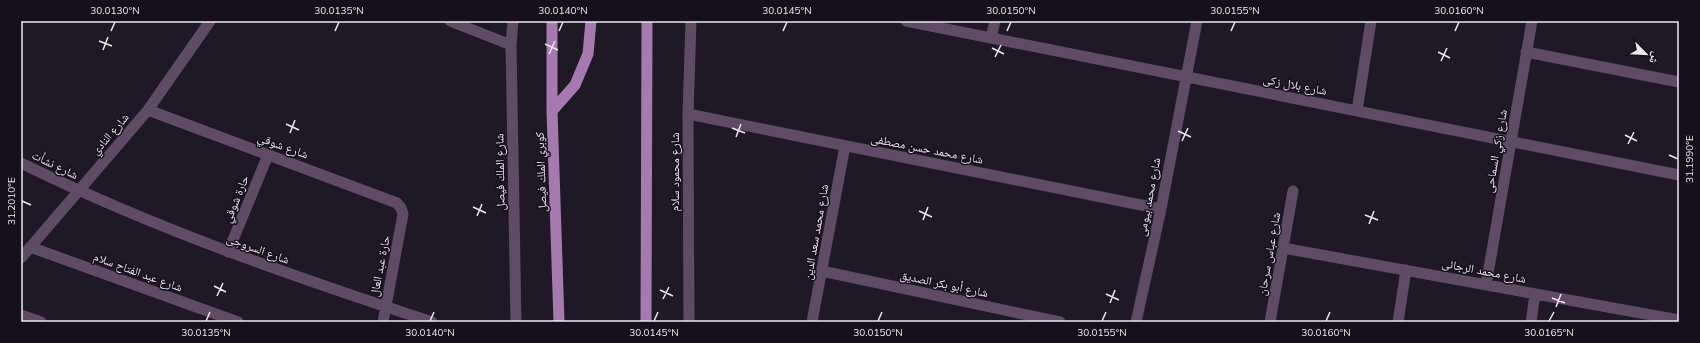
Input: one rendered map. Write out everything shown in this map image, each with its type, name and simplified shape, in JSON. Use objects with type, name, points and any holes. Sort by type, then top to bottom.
[{"type":"main road","name":"كوبري الملك فيصل","points":[[552,21],[552,111],[559,322]]},
{"type":"main road","points":[[552,111],[575,85],[588,54],[590,21]]},
{"type":"main road","points":[[646,322],[647,21]]},
{"type":"street","name":"شارع النادي","points":[[21,258],[148,110],[210,21]]},
{"type":"street","points":[[450,21],[511,45]]},
{"type":"street","name":"شارع الملك فيصل","points":[[513,21],[511,45],[516,322]]},
{"type":"street","name":"شارع محمود سلام","points":[[689,322],[688,114],[691,21]]},
{"type":"street","name":"شارع بلال زكى","points":[[906,21],[1679,175]]},
{"type":"street","points":[[991,38],[995,21]]},
{"type":"street","name":"شارع محمد بيومى","points":[[1136,322],[1197,21]]},
{"type":"street","points":[[1357,111],[1371,21]]},
{"type":"street","name":"شارع زكي السماحى","points":[[1486,285],[1532,21]]},
{"type":"street","points":[[1526,52],[1679,82]]},
{"type":"street","name":"شارع شوقي","points":[[148,110],[391,201],[401,208],[403,214]]},
{"type":"street","name":"شارع محمد حسن مصطفى","points":[[688,114],[1160,209]]},
{"type":"street","name":"شارع محمد سعد الدين","points":[[812,322],[845,146]]},
{"type":"street","name":"حارة شوقي","points":[[228,252],[268,155]]},
{"type":"street","name":"شارع نشأت","points":[[21,163],[78,191]]},
{"type":"street","name":"شارع السروجى","points":[[78,191],[228,252],[432,322]]},
{"type":"street","name":"شارع عباس سرحان","points":[[1270,322],[1294,191]]},
{"type":"street","name":"حارة عبد العال","points":[[383,322],[403,214]]},
{"type":"street","name":"شارع عبد الفتاح سلام","points":[[30,247],[238,322]]},
{"type":"street","name":"شارع محمد الرجائى","points":[[1283,248],[1535,294],[1659,319],[1679,320]]},
{"type":"street","points":[[1398,322],[1406,270]]},
{"type":"street","name":"شارع أبو بكر الصديق","points":[[822,271],[1060,322]]},
{"type":"street","points":[[1531,322],[1535,294]]},
{"type":"street","points":[[21,315],[41,322]]}]
